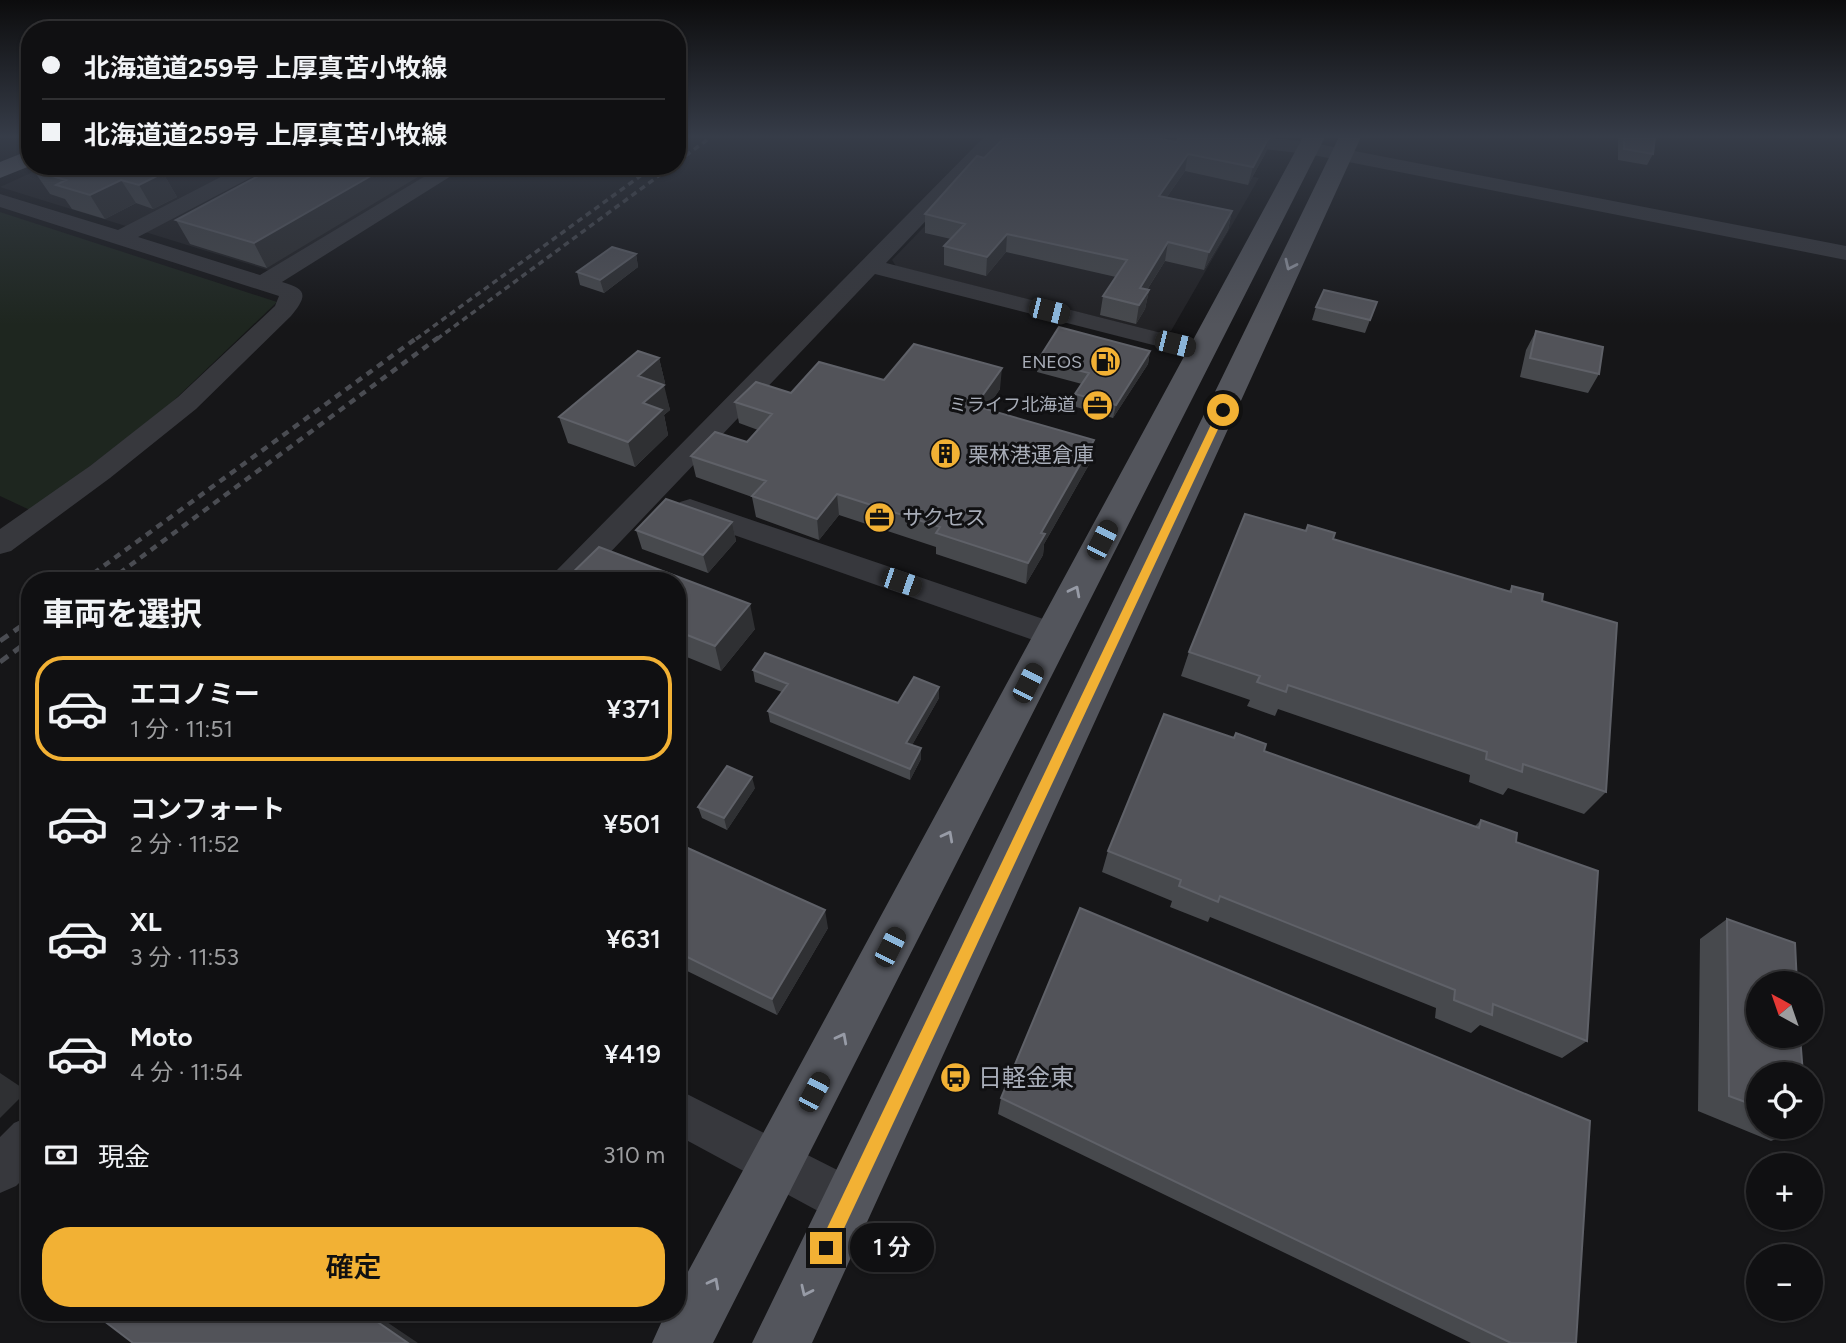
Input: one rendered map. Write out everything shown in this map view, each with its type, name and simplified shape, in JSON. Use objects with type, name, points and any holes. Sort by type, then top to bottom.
[{"type":"main road","points":[[682,1343],[1200,350],[1294,200]]},
{"type":"main road","points":[[782,1343],[1304,200]]},
{"type":"street","points":[[0,200],[291,292],[290,302],[283,312],[187,403],[100,472],[0,544]]},
{"type":"street","points":[[119,238],[192,200]]},
{"type":"street","points":[[263,283],[401,200]]},
{"type":"street","points":[[574,572],[935,200]]},
{"type":"street","points":[[1593,200],[1846,253]]},
{"type":"street","points":[[871,266],[1200,350]]},
{"type":"street","points":[[648,495],[1053,635]]},
{"type":"street","points":[[686,1116],[848,1201]]},
{"type":"street","points":[[0,1170],[21,1148]]},
{"type":"shaded area","points":[[41,200],[391,200],[271,271]]},
{"type":"shaded area","points":[[950,200],[1247,200],[1171,331],[1157,332],[896,266],[892,260]]},
{"type":"shaded area","points":[[0,212],[277,302],[169,405],[32,511],[0,496]]},
{"type":"building","points":[[214,200],[329,200],[254,243],[176,220]]},
{"type":"building","points":[[938,200],[1177,200],[1232,211],[1209,252],[1168,242],[1140,288],[1149,290],[1139,305],[1103,296],[1127,260],[1007,234],[987,257],[944,246],[965,224],[925,214]]},
{"type":"building","points":[[612,247],[636,254],[600,280],[577,272]]},
{"type":"building","points":[[1324,290],[1377,302],[1370,320],[1316,307]]},
{"type":"building","points":[[1059,327],[1150,351],[1116,405],[1075,394],[1089,373],[1038,360]]},
{"type":"building","points":[[1536,331],[1603,347],[1599,374],[1530,358]]},
{"type":"building","points":[[914,344],[1002,368],[975,406],[1094,440],[1041,533],[1045,534],[1028,563],[936,533],[940,527],[837,494],[817,519],[752,496],[766,481],[691,456],[715,432],[747,442],[772,414],[735,402],[756,382],[791,393],[819,362],[884,380]]},
{"type":"building","points":[[638,351],[659,358],[638,376],[664,385],[643,403],[662,410],[628,442],[559,417]]},
{"type":"building","points":[[666,499],[732,522],[703,555],[636,530]]},
{"type":"building","points":[[1245,514],[1306,531],[1308,525],[1335,533],[1333,539],[1511,592],[1512,586],[1543,594],[1542,601],[1617,623],[1606,792],[1523,764],[1522,772],[1486,759],[1487,752],[1288,685],[1286,692],[1257,682],[1260,676],[1189,652]]},
{"type":"building","points":[[599,547],[665,572],[573,572]]},
{"type":"building","points":[[686,580],[750,604],[715,646],[686,635]]},
{"type":"building","points":[[765,653],[898,703],[914,677],[939,687],[906,743],[921,748],[910,769],[768,711],[788,684],[753,670]]},
{"type":"building","points":[[1164,714],[1234,738],[1236,733],[1266,744],[1264,751],[1479,828],[1481,820],[1517,833],[1516,842],[1598,871],[1587,1041],[1493,1004],[1492,1015],[1454,1000],[1455,990],[1220,896],[1218,902],[1179,886],[1181,880],[1108,851]]},
{"type":"building","points":[[727,766],[752,777],[724,818],[698,807]]},
{"type":"building","points":[[686,847],[825,910],[772,999],[686,956]]},
{"type":"building","points":[[1080,908],[1590,1121],[1576,1343],[1511,1343],[1001,1098]]},
{"type":"building","points":[[1727,919],[1795,943],[1796,971],[1746,971],[1746,1048],[1801,1048],[1802,1062],[1746,1062],[1746,1102],[1729,1096]]},
{"type":"building","points":[[104,1321],[376,1321],[408,1343],[133,1343]]},
{"type":"railway","points":[[416,339],[608,200]]},
{"type":"railway","points":[[437,339],[626,200]]},
{"type":"railway","points":[[95,572],[418,337]]},
{"type":"railway","points":[[121,572],[439,337]]},
{"type":"railway","points":[[0,641],[21,626]]},
{"type":"railway","points":[[0,662],[21,647]]},
{"type":"place","name":"ENEOS","points":[[1105,362]]},
{"type":"place","name":"ミライフ北海道","points":[[1098,405]]},
{"type":"place","name":"栗林港運倉庫","points":[[945,454]]},
{"type":"place","name":"サクセス","points":[[879,517]]},
{"type":"place","name":"日軽金東","points":[[955,1077]]},
{"type":"route","points":[[826,1248],[1223,410]]}]
